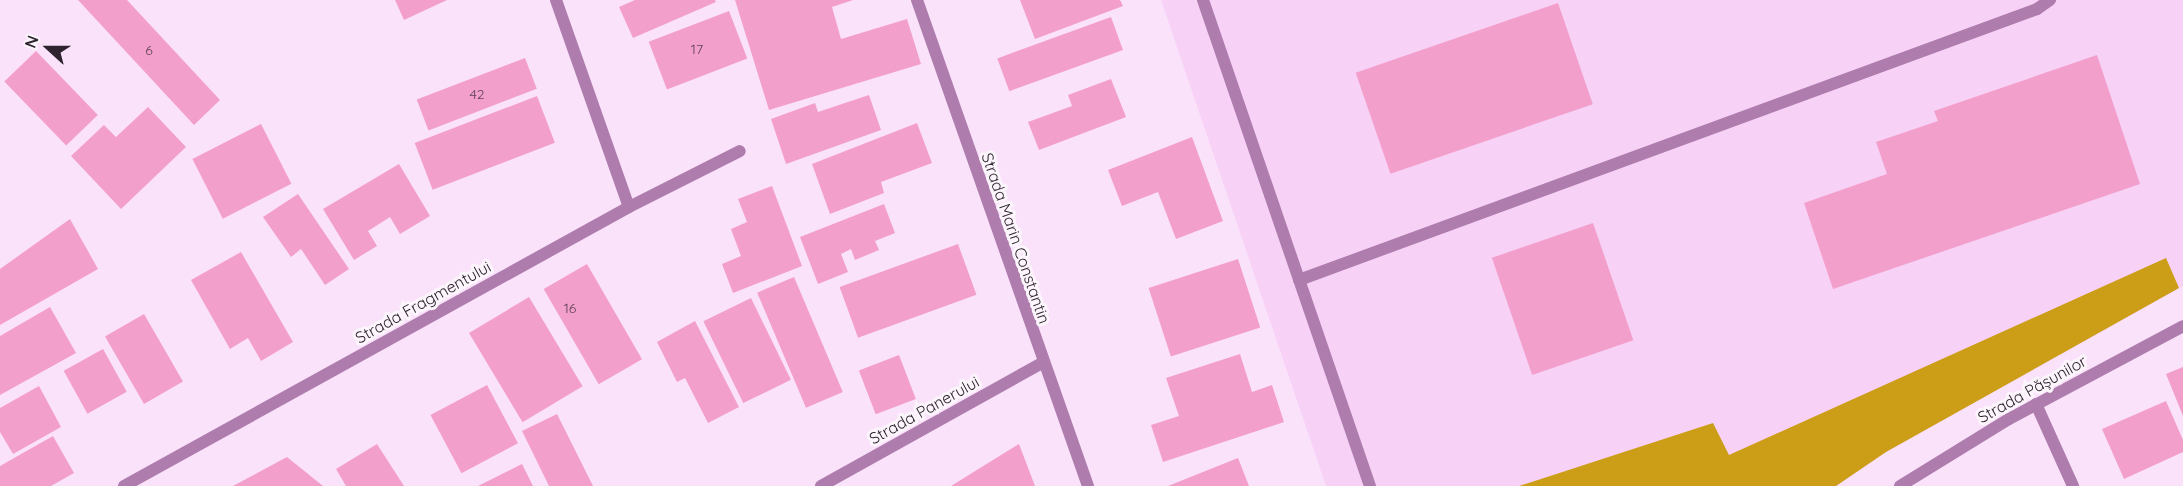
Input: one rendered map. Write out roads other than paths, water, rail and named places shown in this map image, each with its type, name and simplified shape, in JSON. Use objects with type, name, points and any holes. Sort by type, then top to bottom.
[{"type":"street","points":[[556,0],[629,207]]},
{"type":"street","name":"Strada Marin Constantin","points":[[917,0],[1042,363],[1088,486]]},
{"type":"street","points":[[1203,0],[1370,486]]},
{"type":"street","points":[[1299,280],[2050,0]]},
{"type":"street","name":"Strada Fragmentului","points":[[124,486],[629,207],[740,151]]},
{"type":"street","name":"Strada Pășunilor","points":[[1900,486],[2036,404],[2183,326]]},
{"type":"street","name":"Strada Panerului","points":[[821,486],[1042,363]]},
{"type":"street","points":[[2036,404],[2073,486]]}]
